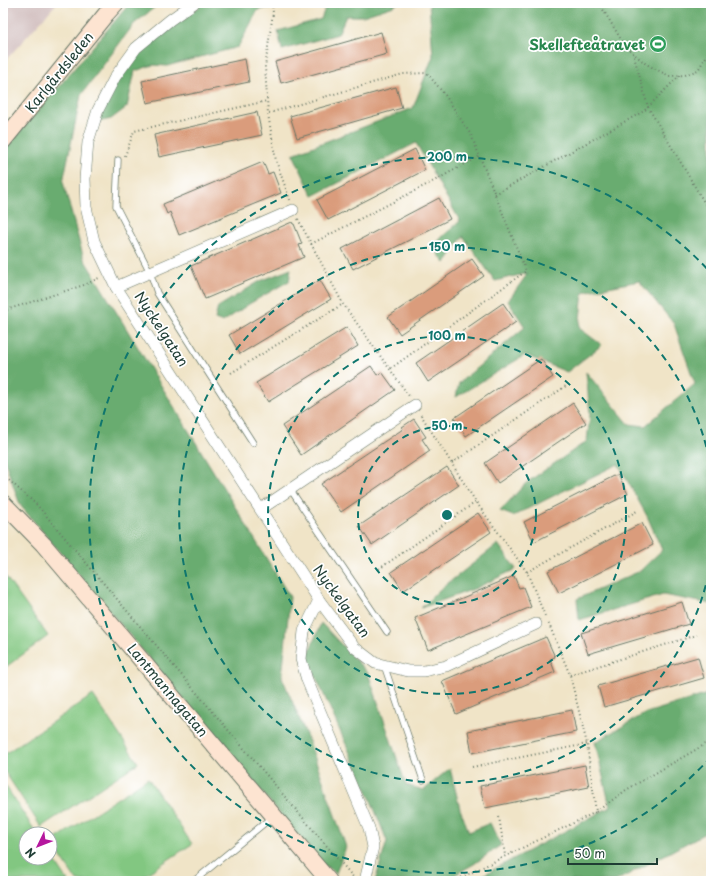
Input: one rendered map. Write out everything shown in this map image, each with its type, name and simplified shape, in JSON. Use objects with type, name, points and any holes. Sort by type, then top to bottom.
[{"type":"street","name":"Karlgårdsleden","points":[[3,141],[116,3]]},
{"type":"street","name":"Nyckelgatan","points":[[194,3],[170,20],[136,48],[115,77],[98,110],[88,142],[85,179],[86,207],[94,241],[116,287],[320,600],[354,647],[375,663],[408,671],[424,671],[446,666],[536,624]]},
{"type":"street","name":"Nyckelgatan","points":[[116,287],[293,210]]},
{"type":"street","points":[[261,509],[414,405]]},
{"type":"street","name":"Lantmannagatan","points":[[3,503],[43,544],[329,881]]},
{"type":"street","points":[[320,600],[304,631],[301,659],[307,680],[369,828],[373,847],[365,881]]},
{"type":"lane","points":[[118,160],[116,206],[150,272],[157,293],[253,443]]},
{"type":"lane","points":[[290,489],[386,632]]},
{"type":"lane","points":[[384,665],[424,780]]},
{"type":"lane","points":[[194,881],[274,815]]},
{"type":"path","points":[[272,3],[274,13],[265,66],[268,114],[276,161],[293,210],[343,304],[390,369],[476,502],[527,572],[570,675],[587,744],[596,812]]},
{"type":"path","points":[[599,3],[625,46],[646,64],[669,76],[685,75],[698,70],[711,49]]},
{"type":"path","points":[[633,53],[648,106],[711,214]]},
{"type":"path","points":[[268,114],[403,74],[427,73],[445,95],[471,136],[526,271],[390,369]]},
{"type":"path","points":[[495,194],[644,111],[680,75]]},
{"type":"path","points":[[118,160],[125,156],[134,131],[267,101]]},
{"type":"path","points":[[311,244],[480,156]]},
{"type":"path","points":[[3,311],[84,285],[109,273]]},
{"type":"path","points":[[231,373],[343,304]]},
{"type":"path","points":[[452,463],[566,386]]},
{"type":"path","points":[[3,475],[37,505],[356,881]]},
{"type":"path","points":[[379,569],[476,502]]},
{"type":"path","points":[[527,572],[637,511]]},
{"type":"path","points":[[570,675],[696,635]]},
{"type":"path","points":[[454,881],[596,812],[626,790],[711,741]]},
{"type":"path","points":[[472,767],[587,744]]},
{"type":"path","points":[[499,817],[506,855]]},
{"type":"shaded area","points":[[3,3],[57,3],[3,63]]},
{"type":"green space","points":[[130,3],[160,3],[134,24],[81,95],[63,182],[84,259],[290,597],[282,677],[310,744],[346,847],[336,873],[323,865],[20,505],[3,456],[3,152]]},
{"type":"green space","points":[[204,3],[286,3],[285,5],[258,10],[238,47],[167,66],[153,65],[135,71],[127,107],[111,119],[98,122],[110,92],[137,52]]},
{"type":"green space","points":[[327,3],[398,3],[394,6],[363,16],[346,16],[338,34],[282,50],[278,31],[321,19]]},
{"type":"green space","points":[[429,3],[711,3],[711,604],[663,595],[579,620],[577,599],[640,571],[662,550],[647,516],[618,464],[513,516],[500,511],[526,483],[587,441],[590,415],[586,372],[629,424],[645,426],[695,384],[674,324],[639,281],[583,292],[579,328],[602,345],[567,372],[525,355],[456,397],[459,383],[525,327],[508,301],[528,273],[495,281],[463,236],[445,263],[432,246],[460,221],[416,143],[313,196],[293,154],[413,108],[433,56]]},
{"type":"green space","points":[[291,269],[289,281],[249,304],[223,322],[215,319],[218,307],[260,281]]},
{"type":"green space","points":[[498,544],[516,569],[474,589],[421,608],[438,591]]},
{"type":"green space","points":[[3,573],[48,636],[3,669]]},
{"type":"green space","points":[[321,623],[368,673],[406,785],[424,790],[450,768],[460,809],[469,832],[490,823],[501,845],[474,864],[444,881],[375,881],[387,841],[370,798],[307,657]]},
{"type":"green space","points":[[711,693],[711,830],[616,881],[472,881],[610,807],[595,742],[646,713]]},
{"type":"green space","points":[[93,695],[138,763],[40,826],[3,769],[3,755]]},
{"type":"green space","points":[[148,778],[192,844],[136,881],[77,881],[58,852],[58,837]]},
{"type":"green space","points":[[3,782],[32,826],[18,826],[18,866],[58,866],[68,881],[3,881]]},
{"type":"building","points":[[381,32],[387,54],[281,83],[275,62]]},
{"type":"building","points":[[245,59],[249,82],[147,103],[142,81]]},
{"type":"building","points":[[396,87],[402,108],[297,138],[290,116]]},
{"type":"building","points":[[257,112],[262,135],[159,157],[154,135]]},
{"type":"building","points":[[415,149],[425,170],[328,220],[317,200]]},
{"type":"building","points":[[263,162],[268,174],[273,172],[281,193],[179,235],[170,212],[167,214],[163,204]]},
{"type":"building","points":[[439,198],[450,219],[353,269],[342,249]]},
{"type":"building","points":[[292,222],[302,244],[299,245],[304,257],[205,299],[191,266]]},
{"type":"building","points":[[472,259],[484,276],[400,334],[388,317]]},
{"type":"building","points":[[320,280],[331,299],[240,354],[229,335]]},
{"type":"building","points":[[503,303],[516,322],[428,382],[416,363]]},
{"type":"building","points":[[347,327],[358,346],[268,402],[256,383]]},
{"type":"building","points":[[541,359],[553,377],[466,436],[454,418]]},
{"type":"building","points":[[371,366],[377,375],[382,372],[395,390],[301,455],[282,426]]},
{"type":"building","points":[[573,403],[586,423],[498,483],[485,463]]},
{"type":"building","points":[[414,419],[426,437],[422,439],[430,451],[341,512],[321,484],[403,429],[402,427]]},
{"type":"building","points":[[447,467],[459,485],[372,545],[359,526]]},
{"type":"building","points":[[618,474],[628,494],[534,542],[524,522]]},
{"type":"building","points":[[478,513],[491,532],[403,591],[391,572]]},
{"type":"building","points":[[642,523],[653,545],[559,593],[548,571]]},
{"type":"building","points":[[514,576],[519,588],[523,587],[531,607],[428,650],[415,618]]},
{"type":"building","points":[[682,602],[689,624],[588,654],[581,633]]},
{"type":"building","points":[[546,637],[555,657],[550,659],[555,672],[456,714],[442,681]]},
{"type":"building","points":[[698,657],[704,678],[604,707],[598,686]]},
{"type":"building","points":[[572,710],[576,732],[472,753],[468,731]]},
{"type":"building","points":[[585,765],[589,787],[485,808],[480,786]]},
{"type":"place","name":"Skellefteåtravet","points":[[658,44]]}]
